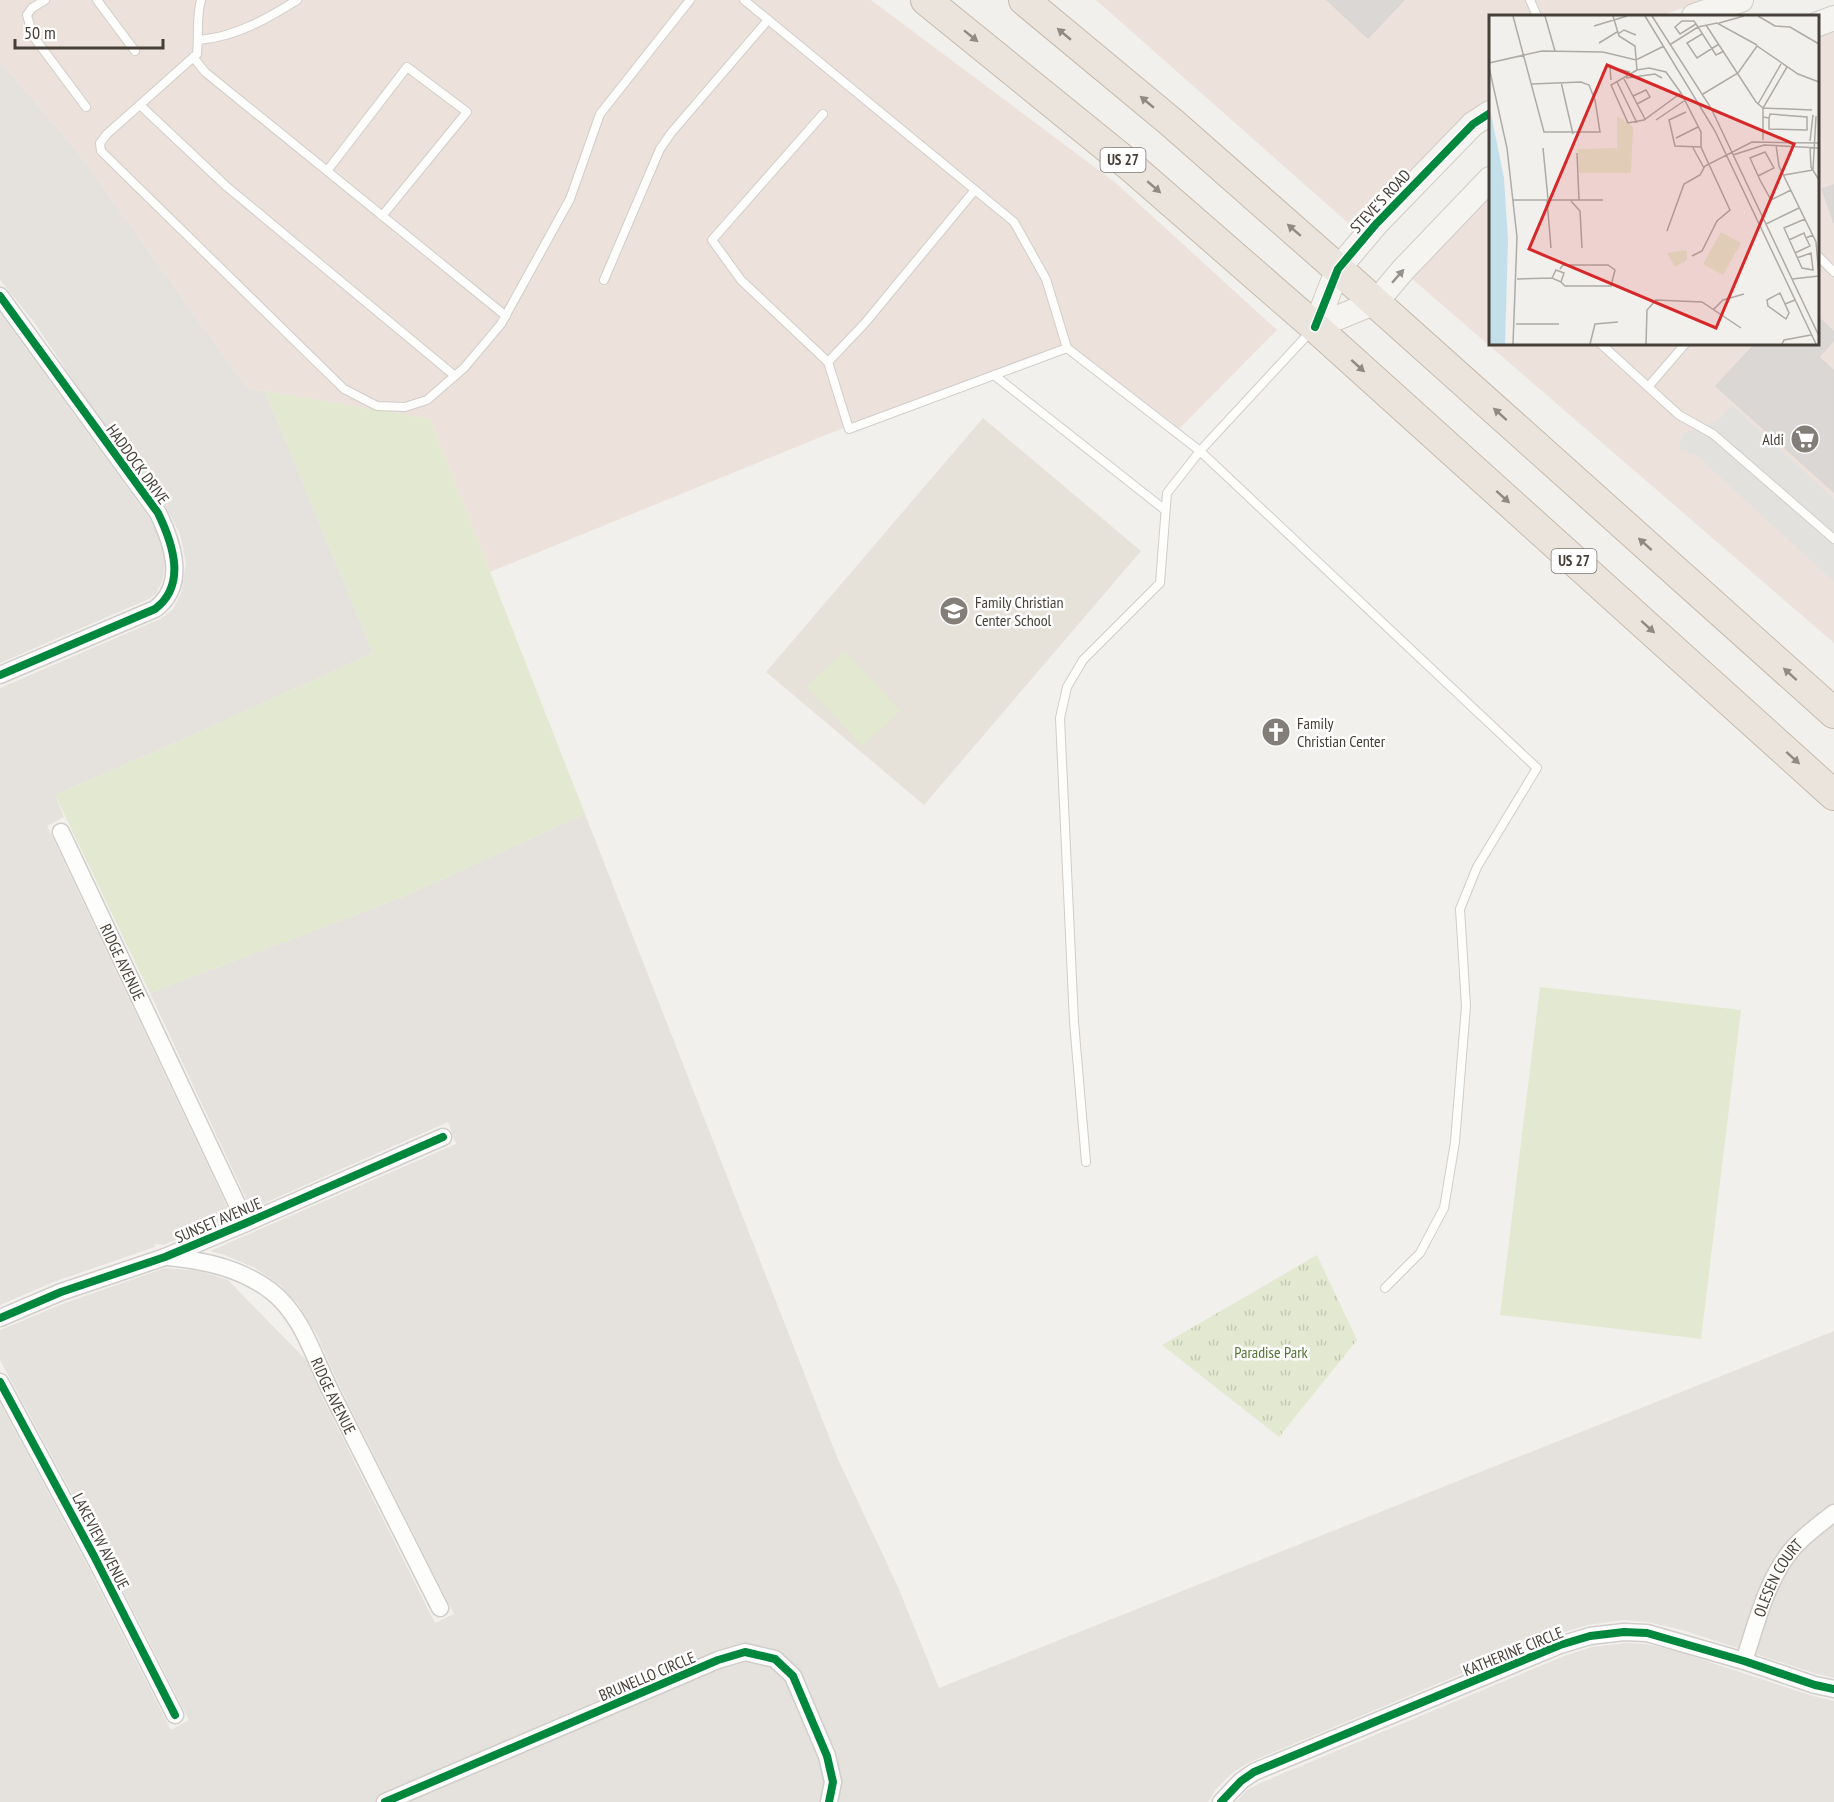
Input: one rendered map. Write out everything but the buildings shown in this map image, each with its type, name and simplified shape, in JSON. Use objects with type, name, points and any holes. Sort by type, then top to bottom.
[{"type":"highway","name":"US 27","points":[[926,0],[1128,164],[1315,327],[1834,795]]},
{"type":"highway","points":[[1024,0],[1171,122],[1376,302],[1834,712]]},
{"type":"street","points":[[1697,15],[1741,0]]},
{"type":"street","points":[[1819,24],[1834,18]]},
{"type":"street","name":"STEVE'S ROAD","points":[[1315,327],[1338,269],[1376,224],[1465,132],[1489,114]]},
{"type":"street","points":[[1315,327],[1376,302],[1403,270],[1489,182]]},
{"type":"street","name":"HADDOCK DRIVE","points":[[0,296],[158,513],[170,536],[175,561],[172,587],[164,602],[155,609],[0,675]]},
{"type":"street","name":"RIDGE AVENUE","points":[[61,831],[246,1223]]},
{"type":"street","name":"SUNSET AVENUE","points":[[0,1318],[61,1292],[165,1257],[443,1137]]},
{"type":"street","name":"RIDGE AVENUE","points":[[165,1257],[201,1260],[222,1265],[273,1292],[290,1310],[308,1339],[330,1390],[440,1608]]},
{"type":"street","name":"LAKEVIEW AVENUE","points":[[0,1382],[94,1556],[175,1715]]},
{"type":"street","name":"OLESEN COURT","points":[[1744,1661],[1764,1603],[1780,1566],[1795,1545],[1834,1513]]},
{"type":"street","name":"KATHERINE CIRCLE","points":[[1221,1802],[1241,1781],[1254,1772],[1560,1645],[1590,1636],[1624,1632],[1647,1633],[1744,1661],[1815,1686],[1834,1689]]},
{"type":"street","name":"BRUNELLO CIRCLE","points":[[385,1802],[718,1660],[745,1652],[775,1659],[793,1676],[827,1756],[833,1782],[829,1802]]},
{"type":"lane","points":[[45,0],[32,8],[27,15],[33,36],[86,107]]},
{"type":"lane","points":[[97,0],[135,51]]},
{"type":"lane","points":[[201,0],[197,13],[199,40],[197,54],[107,134],[100,142],[101,151],[344,389],[377,405],[405,407],[427,400],[455,376],[501,324],[570,199],[600,114],[690,0]]},
{"type":"lane","points":[[199,40],[217,39],[237,32],[269,18],[297,0]]},
{"type":"lane","points":[[744,0],[1014,222],[1046,279],[1067,348],[1200,451],[1537,768],[1477,867],[1460,909],[1466,1006],[1455,1142],[1444,1208],[1420,1252],[1384,1288]]},
{"type":"lane","points":[[1530,0],[1537,15]]},
{"type":"lane","points":[[604,280],[660,149],[671,133],[768,20]]},
{"type":"lane","points":[[192,57],[205,72],[506,316]]},
{"type":"lane","points":[[327,171],[407,67],[467,112],[382,216]]},
{"type":"lane","points":[[140,105],[226,186],[455,376]]},
{"type":"lane","points":[[823,114],[712,240],[741,280],[828,362],[849,429],[1067,348]]},
{"type":"lane","points":[[828,362],[865,322],[974,191]]},
{"type":"lane","points":[[1819,257],[1834,272]]},
{"type":"lane","points":[[1086,1162],[1074,1022],[1060,718],[1067,687],[1083,660],[1160,583],[1167,493],[1200,451],[1315,327]]},
{"type":"lane","points":[[1602,345],[1679,415],[1713,434],[1834,539]]},
{"type":"lane","points":[[1648,387],[1684,345]]},
{"type":"lane","points":[[994,375],[1165,510]]},
{"type":"shaded area","points":[[0,0],[871,0],[1116,183],[1277,330],[1172,436],[1070,348],[833,432],[490,572],[430,419],[247,388],[77,151],[0,61]]},
{"type":"shaded area","points":[[1096,0],[1706,0],[1663,15],[1489,15],[1489,100],[1465,115],[1356,230]]},
{"type":"shaded area","points":[[1834,30],[1834,643],[1411,278],[1489,197],[1489,345],[1819,345],[1819,36]]},
{"type":"shaded area","points":[[0,61],[77,151],[247,388],[265,391],[373,653],[55,795],[64,817],[47,826],[232,1217],[163,1245],[155,1244],[155,1247],[56,1281],[0,1305],[0,688],[160,619],[173,609],[181,594],[186,563],[180,534],[167,509],[86,399],[34,322],[0,280]]},
{"type":"shaded area","points":[[0,313],[150,519],[160,539],[165,561],[163,579],[156,594],[149,599],[0,663]]},
{"type":"shaded area","points":[[1732,405],[1834,499],[1834,582],[1696,455],[1678,450],[1683,434],[1718,420]]},
{"type":"shaded area","name":"Family Christian Center School","points":[[983,418],[1141,551],[924,805],[766,672]]},
{"type":"shaded area","points":[[585,814],[837,1457],[898,1587],[939,1688],[1834,1331],[1834,1678],[1682,1630],[1648,1622],[1624,1620],[1588,1625],[1557,1634],[1250,1762],[1233,1772],[1216,1789],[1208,1802],[0,1802],[0,1403],[85,1561],[171,1730],[189,1720],[103,1551],[0,1360],[0,1330],[65,1303],[165,1268],[200,1271],[228,1280],[306,1360],[321,1395],[435,1623],[454,1614],[339,1385],[317,1335],[298,1304],[280,1285],[255,1268],[210,1251],[456,1144],[448,1122],[251,1209],[150,993],[405,896]]},
{"type":"shaded area","points":[[1625,1643],[1646,1644],[1679,1652],[1834,1701],[1834,1802],[1236,1802],[1247,1790],[1260,1783],[1564,1656],[1592,1647]]},
{"type":"green space","points":[[265,391],[430,419],[585,814],[405,896],[150,993],[55,795],[373,653]]},
{"type":"green space","points":[[845,651],[900,711],[862,746],[807,686]]},
{"type":"green space","points":[[1540,987],[1741,1010],[1701,1339],[1500,1315]]},
{"type":"green space","name":"Paradise Park","points":[[1317,1255],[1357,1340],[1279,1437],[1162,1345]]},
{"type":"cycle path","points":[[1315,327],[1338,269],[1376,224],[1473,124],[1489,114]]},
{"type":"cycle path","points":[[0,296],[158,513],[168,538],[174,564],[171,588],[165,599],[155,609],[0,675]]},
{"type":"cycle path","points":[[0,1318],[61,1292],[165,1257],[443,1137]]},
{"type":"cycle path","points":[[0,1382],[94,1556],[175,1715]]},
{"type":"cycle path","points":[[1221,1802],[1241,1781],[1254,1772],[1560,1645],[1590,1636],[1624,1632],[1647,1633],[1834,1689]]},
{"type":"cycle path","points":[[385,1802],[718,1660],[745,1652],[775,1659],[793,1676],[827,1756],[833,1782],[829,1802]]},
{"type":"place","name":"Aldi","points":[[1805,439]]},
{"type":"place","name":"Family Christian Center School","points":[[954,611]]},
{"type":"place","name":"Family Christian Center","points":[[1276,732]]}]
